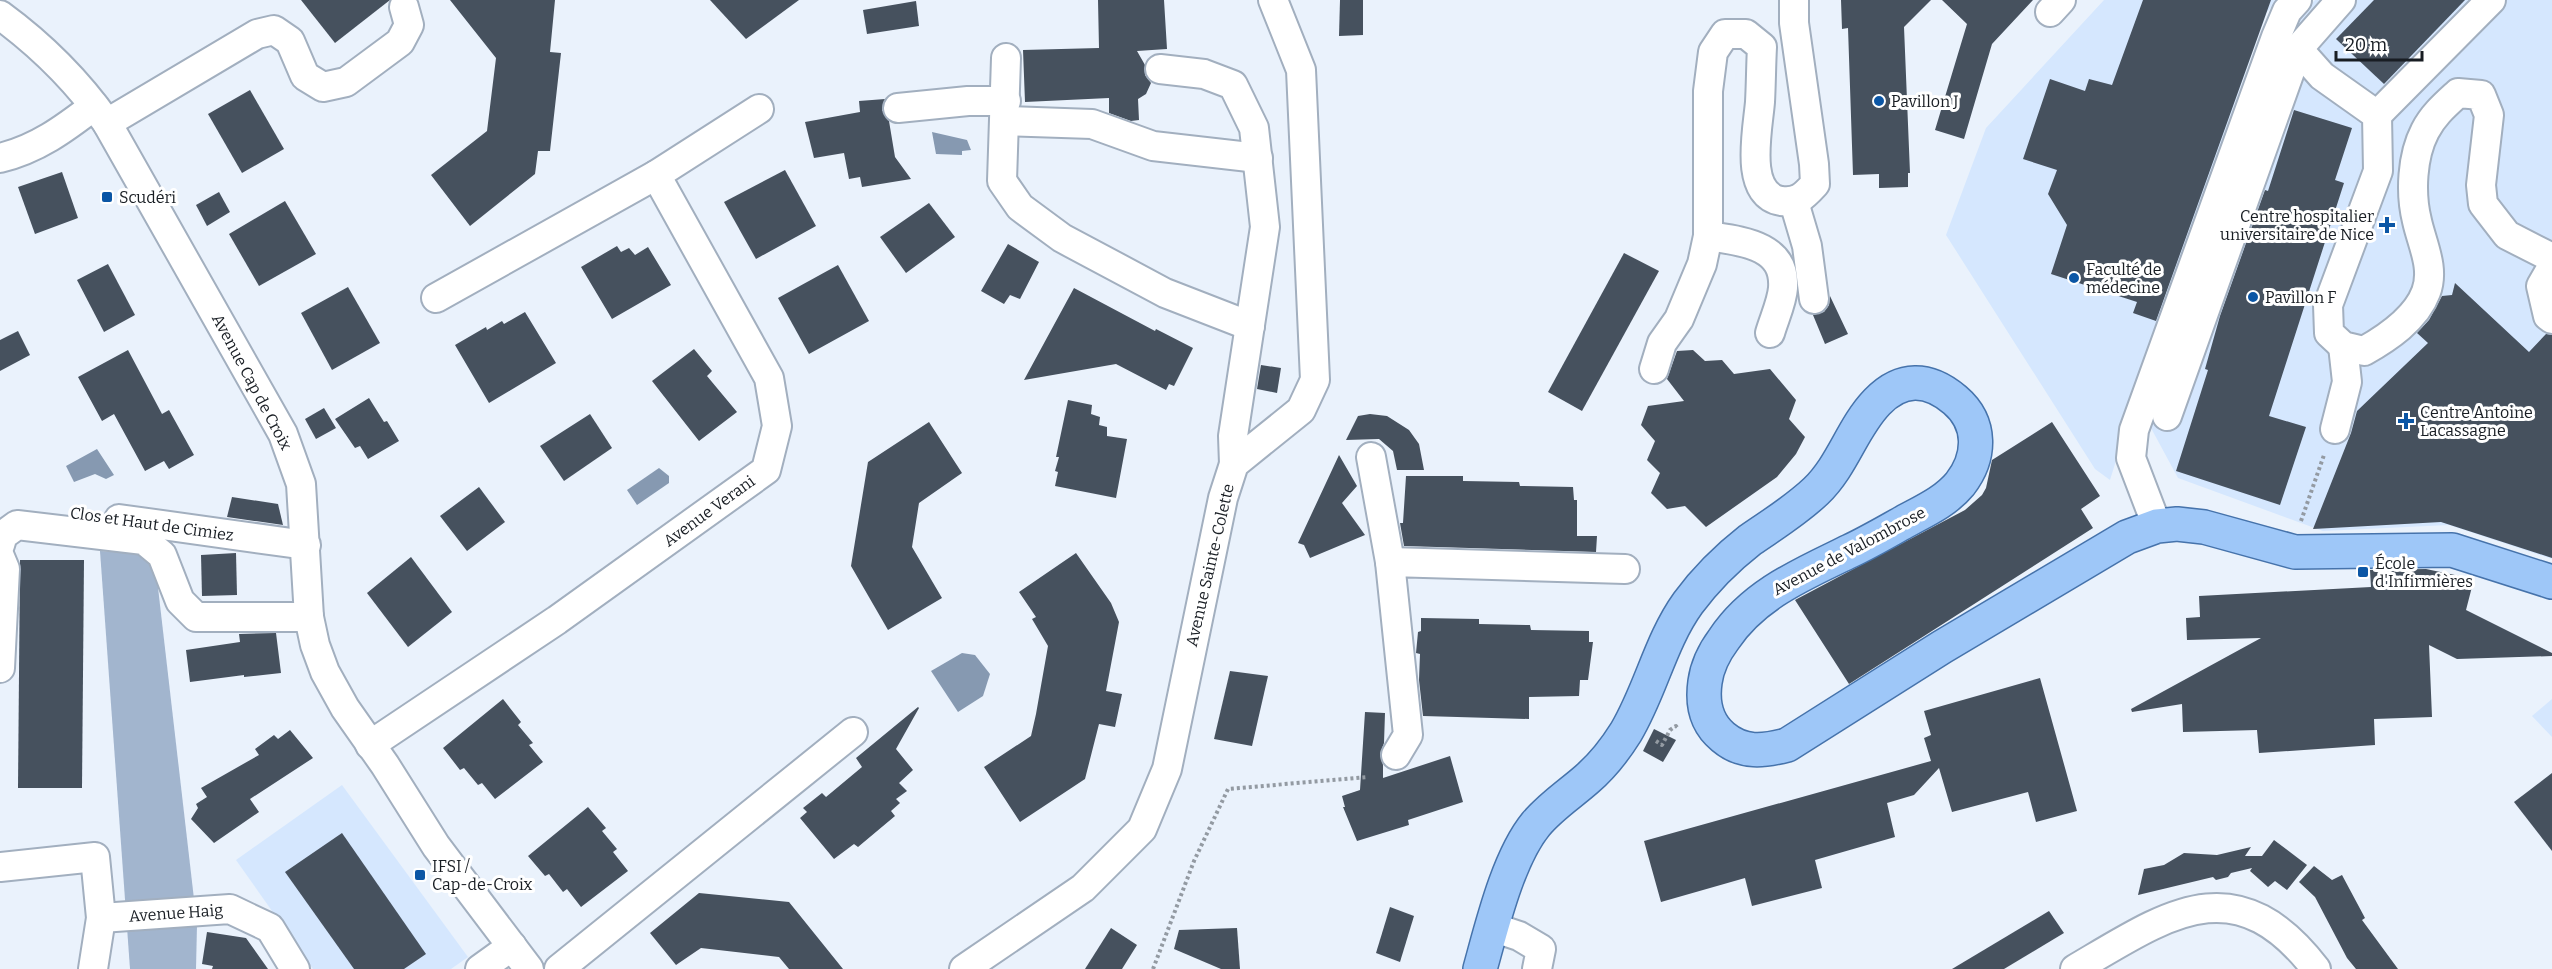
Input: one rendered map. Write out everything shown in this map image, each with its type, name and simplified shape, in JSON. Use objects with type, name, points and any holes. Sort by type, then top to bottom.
[{"type":"main road","name":"Avenue de Valombrose","points":[[1480,969],[1492,927],[1526,838],[1549,810],[1590,777],[1626,731],[1668,636],[1689,603],[1725,561],[1751,540],[1787,517],[1817,490],[1836,469],[1869,410],[1886,393],[1909,383],[1932,384],[1957,401],[1978,442],[1972,468],[1958,487],[1943,501],[1852,550],[1807,571],[1761,599],[1736,621],[1717,649],[1706,675],[1702,699],[1708,720],[1722,737],[1743,749],[1763,751],[1787,745],[1942,647],[2127,537],[2157,526],[2177,524],[2204,527],[2295,552],[2452,550],[2552,582]]},
{"type":"street","name":"Avenue Sainte-Colette","points":[[964,969],[1083,888],[1142,829],[1167,769],[1223,498],[1234,464],[1301,410],[1315,380],[1301,70],[1273,0]]},
{"type":"street","points":[[1653,369],[1662,343],[1679,319],[1702,264],[1708,236],[1708,91],[1713,52],[1725,34],[1746,34],[1762,47],[1760,101],[1754,158],[1760,185],[1774,200],[1794,202],[1805,195],[1815,184],[1794,23],[1794,0]]},
{"type":"street","points":[[2157,526],[2131,458],[2134,430],[2276,37],[2287,11],[2297,0]]},
{"type":"street","points":[[2167,416],[2298,49],[2341,0]]},
{"type":"street","points":[[2491,0],[2377,114],[2378,171],[2328,305],[2329,333],[2343,346],[2364,351],[2381,341],[2409,318],[2426,292],[2430,265],[2416,218],[2413,170],[2425,131],[2440,109],[2458,93],[2481,95],[2489,114],[2481,185],[2483,204],[2507,235],[2552,258]]},
{"type":"street","points":[[0,158],[21,153],[257,34],[274,30],[290,41],[305,76],[323,87],[346,82],[400,42],[408,25],[404,7]]},
{"type":"street","name":"Avenue Cap de Croix","points":[[0,15],[53,60],[100,115],[284,434],[301,484],[309,617],[315,645],[325,672],[345,708],[436,846],[529,969]]},
{"type":"street","points":[[2298,49],[2322,76],[2377,114]]},
{"type":"street","points":[[1006,58],[1002,181],[1020,207],[1062,237],[1165,293],[1250,326]]},
{"type":"street","points":[[1160,69],[1204,74],[1233,85],[1254,128],[1265,227],[1233,436],[1234,464]]},
{"type":"street","points":[[898,108],[968,101],[1005,111],[1092,124],[1153,146],[1258,158]]},
{"type":"street","points":[[436,298],[656,175],[759,109]]},
{"type":"street","name":"Avenue Verani","points":[[370,745],[557,620],[766,470],[777,426],[769,378],[656,175]]},
{"type":"street","points":[[1794,202],[1807,246],[1814,299]]},
{"type":"street","points":[[1708,236],[1762,247],[1778,263],[1783,287],[1770,333]]},
{"type":"street","points":[[2552,267],[2541,286],[2548,316],[2552,319]]},
{"type":"street","points":[[2335,429],[2346,382],[2343,346]]},
{"type":"street","points":[[1371,457],[1390,562],[1408,735],[1396,755]]},
{"type":"street","name":"Clos et Haut de Cimiez","points":[[0,515],[21,506],[306,545]]},
{"type":"street","points":[[0,545],[3,535],[17,525],[144,540],[162,555],[180,601],[196,617],[309,617]]},
{"type":"street","points":[[0,557],[5,569],[0,668]]},
{"type":"street","points":[[1390,562],[1625,569]]},
{"type":"street","points":[[559,969],[853,732]]},
{"type":"street","points":[[0,867],[95,857],[101,918],[93,969]]},
{"type":"street","points":[[2075,969],[2144,928],[2171,915],[2203,907],[2230,907],[2282,930],[2302,950],[2316,969]]},
{"type":"street","name":"Avenue Haig","points":[[101,918],[230,909],[270,928],[295,969]]},
{"type":"street","points":[[1492,927],[1519,936],[1541,949],[1537,969]]},
{"type":"street","points":[[480,969],[512,946]]},
{"type":"path","points":[[2295,552],[2301,519],[2335,429]]},
{"type":"path","points":[[1153,969],[1194,861],[1228,789],[1367,777]]},
{"type":"shaded area","name":"Faculté de médecine","points":[[2104,0],[2278,0],[2267,12],[2253,51],[2159,322],[2110,480],[2095,469],[1946,235],[1986,128]]},
{"type":"shaded area","name":"Centre hospitalier universitaire de Nice","points":[[2315,0],[2552,0],[2552,559],[2449,525],[2323,531],[2178,478],[2151,428],[2293,22]]},
{"type":"shaded area","points":[[932,132],[967,140],[971,150],[962,151],[962,155],[936,154]]},
{"type":"shaded area","points":[[97,449],[114,475],[106,479],[95,474],[74,482],[66,466]]},
{"type":"shaded area","points":[[659,468],[669,476],[669,483],[637,505],[627,490]]},
{"type":"shaded area","points":[[100,551],[154,553],[197,925],[196,969],[130,969]]},
{"type":"shaded area","points":[[962,653],[975,655],[990,674],[983,696],[958,712],[931,671]]},
{"type":"shaded area","points":[[2552,699],[2552,737],[2532,716]]},
{"type":"shaded area","points":[[342,785],[468,957],[451,969],[313,969],[236,860]]},
{"type":"building","points":[[301,0],[390,0],[335,43]]},
{"type":"building","points":[[450,0],[555,0],[550,52],[561,53],[550,151],[538,151],[535,174],[470,226],[431,175],[487,131],[496,58]]},
{"type":"building","points":[[710,0],[799,0],[746,39]]},
{"type":"building","points":[[1098,0],[1164,0],[1167,49],[1137,51],[1145,65],[1145,75],[1151,83],[1146,94],[1138,99],[1139,120],[1131,121],[1109,113],[1109,98],[1025,102],[1023,50],[1099,48]]},
{"type":"building","points":[[1340,0],[1363,0],[1363,35],[1339,36]]},
{"type":"building","name":"Pavillon J","points":[[1841,0],[1931,0],[1904,27],[1910,173],[1908,173],[1908,187],[1879,188],[1879,174],[1853,175],[1848,28],[1842,29]]},
{"type":"building","points":[[1942,0],[2033,0],[1992,44],[1964,139],[1935,130],[1967,24]]},
{"type":"building","points":[[2143,0],[2271,0],[2156,321],[2133,313],[2137,302],[2051,274],[2067,225],[2048,194],[2057,170],[2023,159],[2050,79],[2085,91],[2089,79],[2112,85]]},
{"type":"building","points":[[2374,0],[2465,0],[2384,84],[2336,39]]},
{"type":"building","points":[[916,1],[919,26],[867,34],[863,10]]},
{"type":"building","points":[[250,90],[284,149],[242,173],[208,114]]},
{"type":"building","points":[[885,99],[882,110],[889,121],[895,157],[911,179],[862,187],[860,177],[849,179],[844,153],[814,158],[805,122],[860,112],[859,101]]},
{"type":"building","name":"Pavillon F","points":[[2294,110],[2352,128],[2335,180],[2344,183],[2269,416],[2306,427],[2280,505],[2176,471],[2208,370],[2205,369],[2220,316],[2265,190],[2268,191]]},
{"type":"building","points":[[785,170],[816,226],[756,259],[724,202]]},
{"type":"building","points":[[62,172],[78,218],[35,234],[18,187]]},
{"type":"building","points":[[219,192],[230,212],[207,226],[196,205]]},
{"type":"building","points":[[285,201],[316,254],[259,286],[229,234]]},
{"type":"building","points":[[929,203],[955,237],[906,273],[880,237]]},
{"type":"building","points":[[1008,244],[1039,262],[1020,299],[1010,295],[1004,304],[981,291]]},
{"type":"building","points":[[617,246],[621,252],[629,248],[635,255],[648,247],[671,285],[612,319],[581,267]]},
{"type":"building","points":[[1624,253],[1659,271],[1582,411],[1548,392]]},
{"type":"building","points":[[108,264],[135,315],[104,332],[77,280]]},
{"type":"building","points":[[838,265],[869,321],[809,354],[778,298]]},
{"type":"building","name":"Centre Antoine Lacassagne","points":[[2455,283],[2529,352],[2546,334],[2552,335],[2552,558],[2441,522],[2313,529],[2351,433],[2357,411],[2428,343],[2417,333],[2429,320],[2442,296],[2452,295]]},
{"type":"building","points":[[348,287],[380,343],[332,370],[301,313]]},
{"type":"building","points":[[1074,288],[1155,331],[1156,329],[1193,348],[1174,386],[1169,384],[1166,390],[1116,364],[1024,380]]},
{"type":"building","points":[[1830,296],[1848,334],[1825,344],[1813,315],[1824,312],[1829,305]]},
{"type":"building","points":[[525,312],[556,363],[489,403],[455,345],[486,327],[487,330],[502,321],[504,324]]},
{"type":"building","points":[[18,331],[30,355],[0,371],[0,340]]},
{"type":"building","points":[[694,349],[712,371],[707,376],[737,412],[699,441],[652,381]]},
{"type":"building","points":[[128,350],[162,414],[169,410],[194,455],[169,469],[164,461],[145,471],[114,414],[102,421],[78,377]]},
{"type":"building","points":[[1693,350],[1705,361],[1722,360],[1734,374],[1770,369],[1796,400],[1789,419],[1805,437],[1796,454],[1777,477],[1706,527],[1685,506],[1667,509],[1651,493],[1660,473],[1647,460],[1655,441],[1641,425],[1648,406],[1684,401],[1667,379],[1677,351]]},
{"type":"building","points":[[1261,365],[1281,368],[1277,393],[1257,389]]},
{"type":"building","points":[[369,398],[399,441],[368,459],[360,446],[355,448],[335,419]]},
{"type":"building","points":[[1068,400],[1092,405],[1091,414],[1100,417],[1099,425],[1107,427],[1107,436],[1127,439],[1116,498],[1055,486],[1058,472],[1055,471],[1059,457],[1056,457]]},
{"type":"building","points":[[324,408],[336,428],[316,439],[305,419]]},
{"type":"building","points":[[590,414],[612,448],[564,481],[540,446]]},
{"type":"building","points":[[1370,414],[1387,416],[1409,430],[1419,444],[1424,470],[1397,470],[1393,451],[1379,439],[1346,440],[1358,416]]},
{"type":"building","points":[[929,422],[962,473],[919,503],[912,547],[942,598],[888,630],[851,566],[868,462]]},
{"type":"building","points":[[2052,422],[2100,496],[2081,509],[2093,528],[1849,684],[1795,600],[1965,510],[1982,495],[1986,488],[1992,460]]},
{"type":"building","points":[[1339,455],[1357,486],[1342,503],[1365,535],[1310,558],[1304,545],[1298,543]]},
{"type":"building","points":[[1406,476],[1463,476],[1463,481],[1519,482],[1520,486],[1573,487],[1574,500],[1577,500],[1577,536],[1597,536],[1596,552],[1404,546],[1400,523],[1403,523]]},
{"type":"building","points":[[479,487],[505,522],[467,551],[440,516]]},
{"type":"building","points":[[232,497],[278,504],[283,525],[227,517]]},
{"type":"building","points":[[236,553],[237,595],[202,596],[201,555]]},
{"type":"building","points":[[1076,553],[1111,603],[1119,622],[1106,691],[1122,694],[1115,727],[1099,724],[1085,779],[1020,822],[984,767],[1031,736],[1036,714],[1048,646],[1032,619],[1036,617],[1019,592]]},
{"type":"building","points":[[411,557],[452,612],[408,647],[367,593]]},
{"type":"building","points":[[20,560],[84,560],[82,788],[18,788]]},
{"type":"building","points":[[2426,569],[2474,579],[2466,610],[2552,653],[2552,656],[2457,659],[2429,645],[2432,717],[2374,719],[2375,745],[2259,753],[2257,730],[2183,732],[2182,704],[2132,712],[2131,709],[2261,638],[2187,640],[2186,618],[2200,617],[2199,596],[2371,587],[2370,570]]},
{"type":"building","points":[[1421,618],[1479,619],[1479,624],[1530,625],[1531,630],[1589,631],[1589,642],[1593,642],[1588,680],[1580,680],[1579,696],[1529,697],[1529,719],[1423,716],[1419,680],[1420,654],[1416,653],[1418,632],[1421,631]]},
{"type":"building","points":[[276,633],[281,673],[190,682],[186,650],[240,642],[239,634]]},
{"type":"building","points":[[1230,671],[1268,676],[1252,746],[1214,739]]},
{"type":"building","points":[[2040,678],[2077,811],[2036,822],[2028,792],[1952,812],[1939,768],[1914,795],[1887,803],[1895,837],[1815,860],[1822,888],[1752,906],[1745,878],[1661,902],[1644,841],[1931,761],[1924,738],[1931,735],[1924,711]]},
{"type":"building","points":[[503,699],[521,722],[518,725],[533,743],[529,745],[543,762],[495,799],[482,783],[478,785],[464,768],[460,770],[443,748]]},
{"type":"building","points":[[918,707],[896,749],[913,770],[899,783],[907,791],[896,799],[900,803],[891,811],[895,816],[858,847],[854,844],[834,859],[800,818],[807,812],[803,808],[822,793],[826,797],[862,767],[856,758]]},
{"type":"building","points":[[1365,712],[1385,713],[1384,743],[1380,754],[1383,778],[1450,756],[1463,802],[1408,820],[1409,825],[1357,841],[1343,807],[1345,807],[1342,796],[1360,790]]},
{"type":"building","points":[[1654,729],[1676,740],[1663,762],[1643,751]]},
{"type":"building","points":[[290,730],[313,758],[250,799],[259,812],[214,843],[191,819],[198,808],[196,804],[207,797],[201,788],[259,755],[255,749],[274,735],[278,739]]},
{"type":"building","points":[[2552,773],[2552,851],[2514,802]]},
{"type":"building","points":[[588,807],[606,828],[602,831],[617,849],[613,852],[628,871],[581,907],[567,889],[563,892],[549,874],[545,876],[528,856]]},
{"type":"building","points":[[342,833],[426,954],[404,969],[354,969],[285,872]]},
{"type":"building","points":[[2274,840],[2307,865],[2287,890],[2275,881],[2268,887],[2250,871],[2252,868],[2231,873],[2228,877],[2216,880],[2213,877],[2138,895],[2144,869],[2164,865],[2184,853],[2217,855],[2251,847],[2245,856],[2262,856]]},
{"type":"building","points":[[2314,866],[2332,880],[2342,875],[2365,918],[2362,920],[2398,969],[2356,969],[2347,958],[2315,897],[2299,882]]},
{"type":"building","points":[[699,893],[789,902],[843,969],[789,969],[779,957],[701,948],[676,965],[650,933]]},
{"type":"building","points":[[1390,907],[1414,916],[1400,962],[1376,953]]},
{"type":"building","points":[[2049,911],[2064,933],[2004,969],[1952,969]]},
{"type":"building","points":[[1111,928],[1137,945],[1122,969],[1085,969]]},
{"type":"building","points":[[1237,928],[1240,969],[1221,969],[1174,949],[1179,930]]},
{"type":"building","points":[[207,932],[246,938],[268,969],[212,969],[213,966],[202,964]]},
{"type":"place","name":"Pavillon J","points":[[1879,101]]},
{"type":"place","name":"Scudéri","points":[[107,197]]},
{"type":"place","name":"Centre hospitalier universitaire de Nice","points":[[2387,225]]},
{"type":"place","name":"Faculté de médecine","points":[[2074,278]]},
{"type":"place","name":"Pavillon F","points":[[2253,297]]},
{"type":"place","name":"Centre Antoine Lacassagne","points":[[2406,421]]},
{"type":"place","name":"École d'Infirmières","points":[[2363,572]]},
{"type":"place","name":"IFSI / Cap-de-Croix","points":[[420,875]]}]
